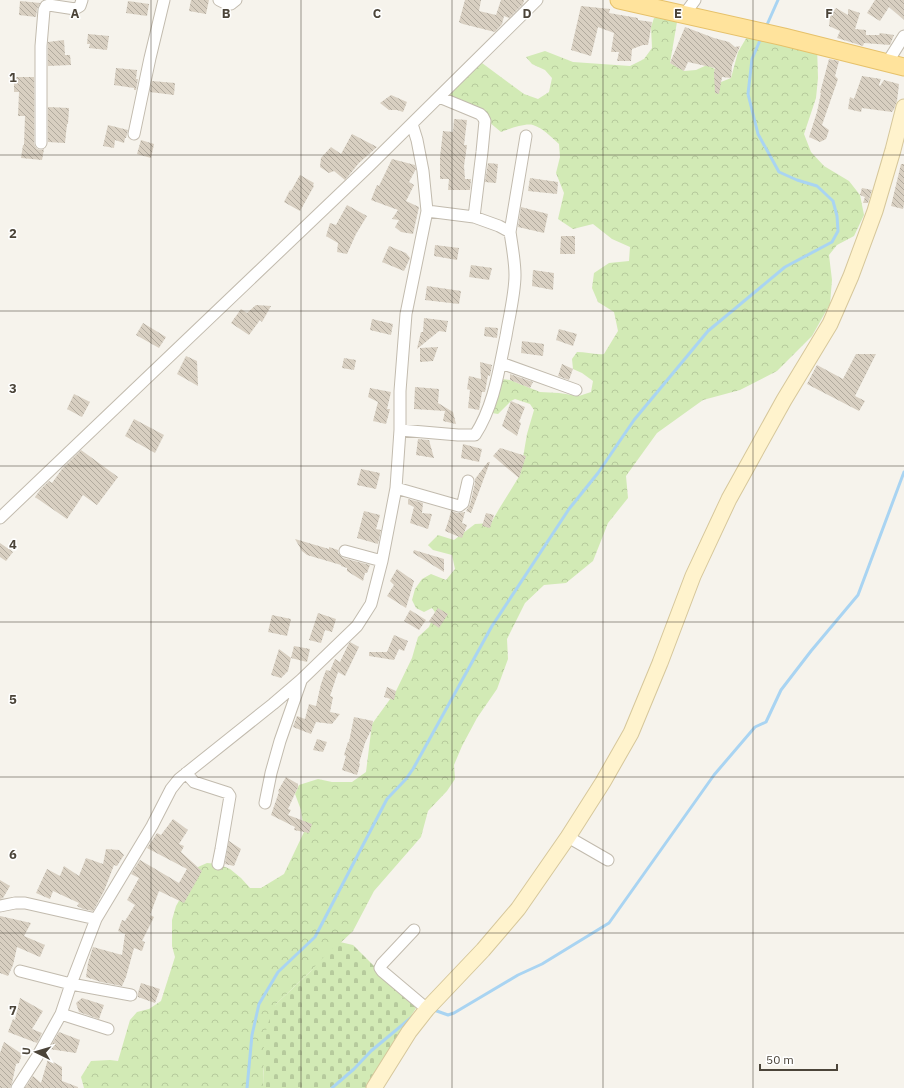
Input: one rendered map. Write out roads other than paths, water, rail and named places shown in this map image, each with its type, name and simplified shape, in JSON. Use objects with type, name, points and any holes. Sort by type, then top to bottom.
[{"type":"main road","points":[[618,0],[784,37],[904,67]]},
{"type":"street","points":[[41,143],[41,46],[44,10],[46,6],[49,5],[75,9],[80,6],[82,0]]},
{"type":"street","points":[[134,134],[164,0]]},
{"type":"street","points":[[219,0],[231,4],[236,0]]},
{"type":"street","points":[[0,518],[412,124],[537,0]]},
{"type":"street","points":[[684,15],[695,0]]},
{"type":"street","points":[[887,63],[904,36]]},
{"type":"street","points":[[439,97],[480,114],[485,121],[474,217]]},
{"type":"street","points":[[374,1088],[409,1032],[518,909],[568,837],[603,782],[631,733],[660,663],[693,576],[729,499],[784,400],[830,324],[851,276],[875,211],[904,106]]},
{"type":"street","points":[[17,1088],[37,1058],[61,1014],[96,919],[152,826],[171,789],[186,773],[301,680],[357,626],[371,604],[382,561],[396,488],[400,430],[400,391],[406,314],[427,211],[423,171],[417,140],[412,124]]},
{"type":"street","points":[[400,430],[476,435],[481,427],[490,403],[501,364],[511,304],[515,274],[510,232],[526,136]]},
{"type":"street","points":[[427,211],[474,217],[499,226],[510,232]]},
{"type":"street","points":[[501,364],[576,390]]},
{"type":"street","points":[[396,488],[459,506],[462,503],[468,481]]},
{"type":"street","points":[[345,551],[382,561]]},
{"type":"street","points":[[265,803],[276,754],[301,680]]},
{"type":"street","points":[[186,773],[192,781],[228,793],[230,796],[222,849],[218,864]]},
{"type":"street","points":[[568,837],[608,860]]},
{"type":"street","points":[[0,906],[15,903],[25,904],[96,919]]},
{"type":"street","points":[[414,930],[380,968],[428,1009]]},
{"type":"street","points":[[20,971],[71,984],[131,995]]},
{"type":"street","points":[[61,1014],[108,1029]]},
{"type":"waterway","points":[[766,27],[778,0]]},
{"type":"waterway","points":[[247,1088],[252,1035],[259,1004],[278,972],[315,937],[387,799],[406,779],[413,769],[492,626],[569,509],[598,473],[634,420],[708,331],[785,267],[832,242],[838,231],[837,216],[833,201],[817,186],[797,180],[779,172],[758,134],[748,94],[752,59],[761,38]]},
{"type":"waterway","points":[[434,1010],[448,1015],[454,1013],[518,975],[542,964],[609,923],[714,775],[755,727],[766,722],[781,690],[811,651],[858,595],[904,472]]},
{"type":"waterway","points":[[332,1088],[354,1069],[371,1051],[413,1016]]}]
